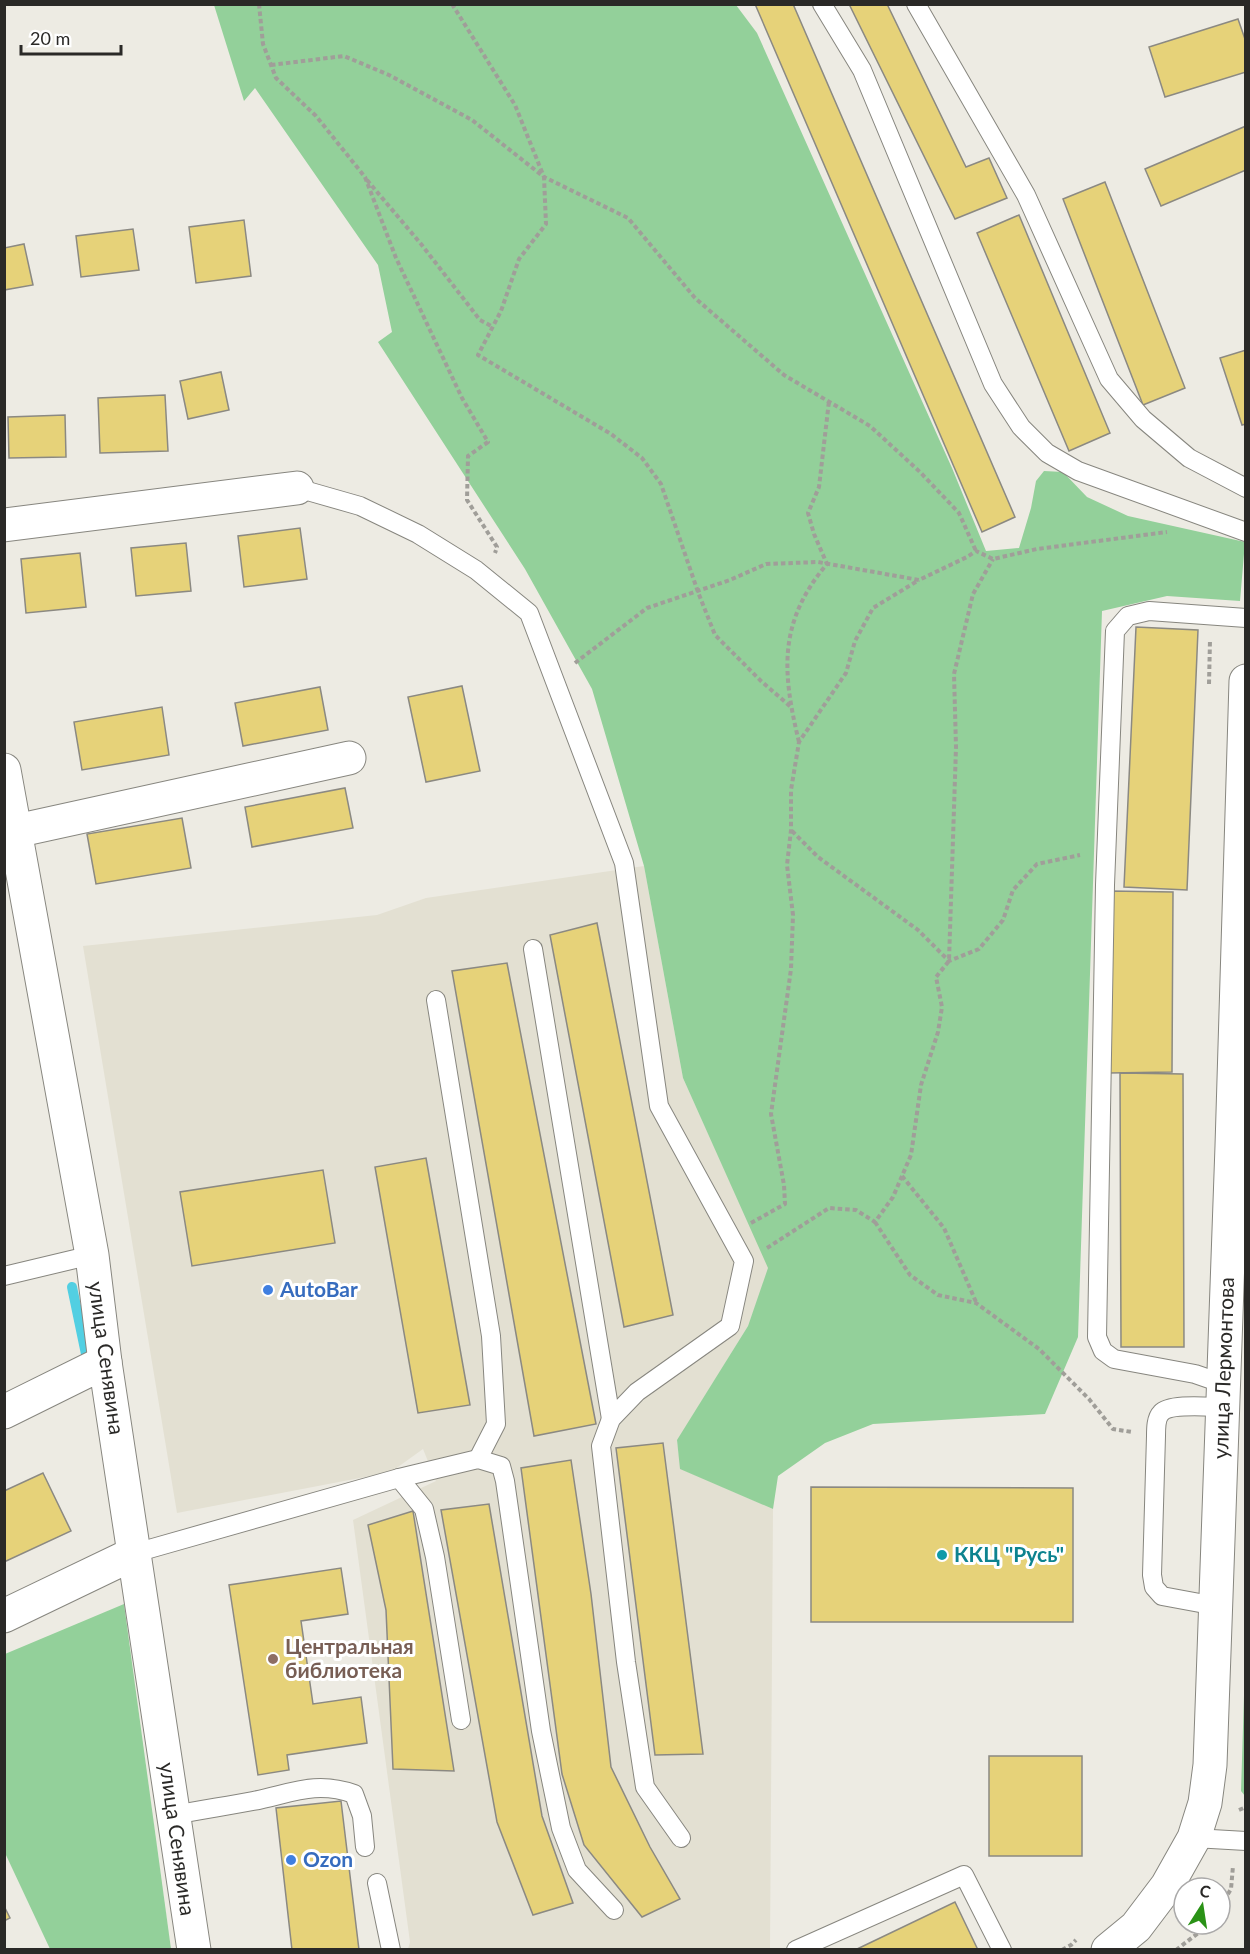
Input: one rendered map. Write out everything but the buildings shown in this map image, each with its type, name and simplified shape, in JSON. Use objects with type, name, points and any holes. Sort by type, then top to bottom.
[{"type":"street","points":[[4,525],[297,488]]},
{"type":"street","name":"улица Лермонтова","points":[[1108,1950],[1136,1927],[1167,1886],[1194,1838],[1205,1803],[1210,1765],[1223,1396],[1239,1146],[1245,681]]},
{"type":"street","points":[[16,831],[349,758]]},
{"type":"street","name":"улица Сенявина","points":[[4,770],[16,831],[13,869],[92,1255],[105,1362],[194,1950]]},
{"type":"street","points":[[4,1412],[105,1362]]},
{"type":"street","points":[[4,1616],[135,1552]]},
{"type":"lane","points":[[822,4],[862,70],[993,384],[1022,428],[1047,453],[1078,471],[1245,532]]},
{"type":"lane","points":[[916,4],[1026,195],[1109,379],[1143,419],[1189,459],[1245,489]]},
{"type":"lane","points":[[297,488],[360,506],[418,534],[476,570],[529,614],[624,863],[659,1106],[744,1261],[730,1326],[637,1392],[611,1419],[601,1446],[626,1662],[645,1787],[681,1838]]},
{"type":"lane","points":[[1223,1396],[1195,1374],[1114,1359],[1102,1351],[1096,1337],[1107,850],[1115,631],[1128,616],[1137,612],[1245,618]]},
{"type":"lane","points":[[533,949],[611,1419]]},
{"type":"lane","points":[[436,1000],[491,1336],[496,1424],[478,1460]]},
{"type":"lane","points":[[4,1276],[92,1255]]},
{"type":"lane","points":[[1216,1606],[1162,1596],[1154,1587],[1152,1575],[1156,1436],[1160,1413],[1169,1407],[1223,1396]]},
{"type":"lane","points":[[135,1552],[399,1478],[478,1460],[501,1466],[541,1731],[561,1828],[578,1870],[614,1910]]},
{"type":"lane","points":[[399,1478],[424,1509],[435,1557],[461,1720]]},
{"type":"lane","points":[[174,1815],[312,1787],[337,1788],[354,1794],[362,1816],[365,1847]]},
{"type":"lane","points":[[1194,1838],[1244,1846]]},
{"type":"lane","points":[[796,1950],[964,1875],[1002,1950]]},
{"type":"lane","points":[[377,1883],[391,1950]]},
{"type":"path","points":[[259,4],[262,44],[276,78],[316,116],[480,320],[493,327]]},
{"type":"path","points":[[452,4],[515,105],[544,177],[546,224],[519,259],[501,311],[478,355],[611,434],[642,458],[661,484],[715,635],[791,707]]},
{"type":"path","points":[[271,65],[344,56],[388,75],[472,120],[544,177],[628,219],[695,298],[784,375],[870,426],[920,472],[959,513],[976,551],[993,559],[1037,549],[1133,538],[1218,523]]},
{"type":"path","points":[[365,177],[396,258],[462,398],[488,442],[468,456],[467,500],[497,547],[488,580]]},
{"type":"path","points":[[827,564],[808,513],[819,487],[829,402]]},
{"type":"path","points":[[730,1235],[786,1204],[771,1114],[791,969],[793,915],[787,865],[791,830],[791,790],[800,742],[846,673],[855,641],[873,608],[919,580],[976,551]]},
{"type":"path","points":[[949,961],[956,747],[954,674],[974,594],[993,559]]},
{"type":"path","points":[[554,679],[647,608],[698,592],[766,564],[818,562],[919,580]]},
{"type":"path","points":[[800,742],[791,707],[787,650],[795,614],[812,583],[827,564]]},
{"type":"path","points":[[1209,686],[1211,615]]},
{"type":"path","points":[[791,830],[818,857],[918,930],[949,961]]},
{"type":"path","points":[[875,1222],[893,1197],[910,1155],[921,1085],[938,1032],[942,1007],[936,977],[949,961],[979,949],[1003,920],[1013,890],[1038,864],[1107,850]]},
{"type":"path","points":[[902,1176],[944,1228],[976,1303]]},
{"type":"path","points":[[744,1261],[829,1208],[856,1210],[875,1222],[910,1275],[938,1295],[976,1303],[1039,1348],[1089,1399],[1113,1429],[1156,1436]]},
{"type":"path","points":[[1239,1810],[1245,1807]]},
{"type":"path","points":[[1176,1950],[1194,1936]]},
{"type":"path","points":[[1062,1950],[1078,1937]]},
{"type":"shaded area","points":[[644,866],[683,1078],[769,1268],[748,1326],[677,1441],[681,1469],[773,1509],[770,1949],[408,1949],[410,1942],[353,1520],[436,1481],[423,1449],[391,1472],[177,1513],[83,946],[377,915],[426,898]]},
{"type":"green space","points":[[214,5],[736,5],[757,33],[952,468],[986,551],[1019,548],[1036,481],[1044,471],[1063,472],[1087,497],[1128,516],[1245,542],[1240,601],[1167,596],[1102,611],[1078,1337],[1045,1414],[873,1424],[825,1443],[778,1476],[773,1509],[680,1469],[677,1440],[748,1326],[768,1268],[683,1078],[644,866],[592,689],[525,569],[378,342],[392,332],[378,265],[255,88],[244,101]]},
{"type":"green space","points":[[124,1604],[171,1949],[50,1949],[5,1853],[5,1654]]},
{"type":"green space","points":[[1245,1663],[1245,1796],[1241,1791]]},
{"type":"waterway","points":[[72,1287],[87,1359],[80,1362]]},
{"type":"place","name":"AutoBar","points":[[268,1290]]},
{"type":"place","name":"ККЦ \"Русь\"","points":[[942,1555]]},
{"type":"place","name":"Центральная библиотека","points":[[273,1659]]},
{"type":"place","name":"Ozon","points":[[291,1860]]}]
